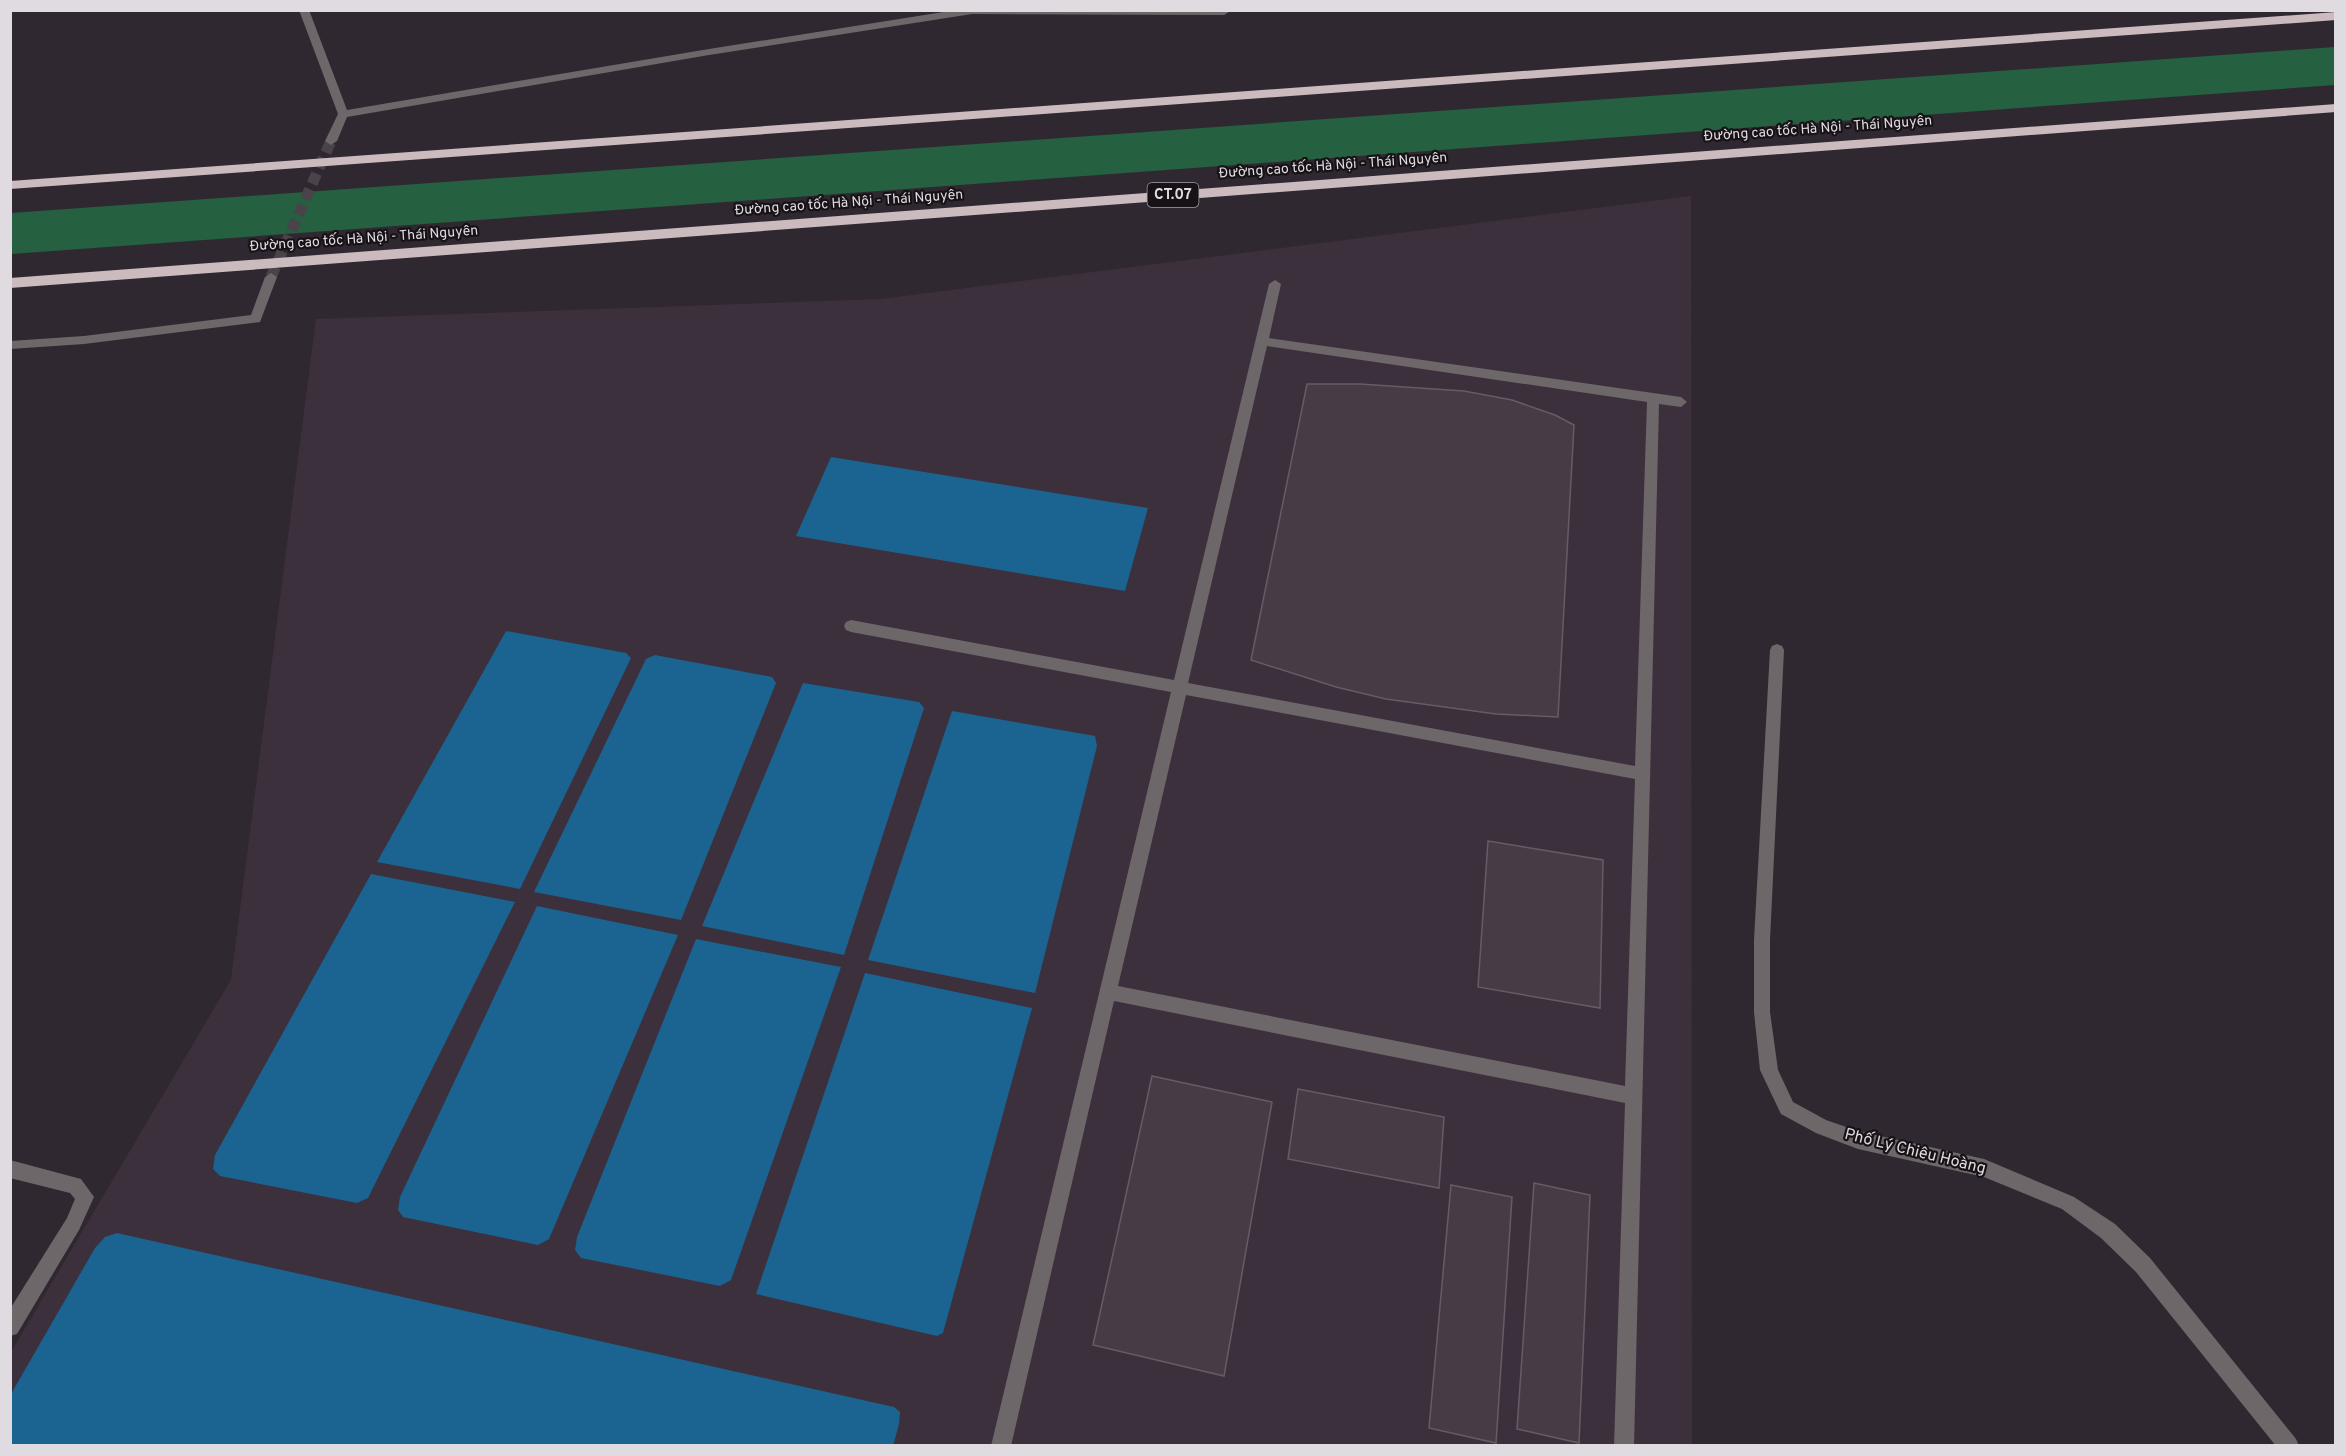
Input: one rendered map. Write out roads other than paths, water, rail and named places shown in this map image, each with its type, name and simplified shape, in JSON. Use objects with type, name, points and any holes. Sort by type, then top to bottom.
[{"type":"highway","points":[[10,185],[2336,16]]},
{"type":"highway","name":"Đường cao tốc Hà Nội - Thái Nguyên","points":[[10,283],[2336,108]]},
{"type":"street","points":[[304,10],[343,114],[331,141]]},
{"type":"street","points":[[343,114],[709,52],[972,11],[1224,12]]},
{"type":"street","points":[[10,345],[84,340],[256,319],[271,277]]},
{"type":"street","points":[[1001,1446],[1275,284]]},
{"type":"street","points":[[1261,341],[1681,402]]},
{"type":"street","points":[[1624,1446],[1653,398]]},
{"type":"street","points":[[851,626],[1643,774]]},
{"type":"street","name":"Phố Lý Chiêu Hoàng","points":[[1777,650],[1762,940],[1762,1012],[1769,1070],[1776,1090],[1787,1108],[1822,1127],[1858,1140],[1984,1168],[2068,1203],[2100,1225],[2143,1264],[2289,1446]]},
{"type":"street","points":[[1108,992],[1634,1096]]},
{"type":"street","points":[[10,1169],[75,1185],[85,1197],[73,1224],[10,1327]]},
{"type":"water","points":[[831,457],[1148,508],[1125,591],[796,536]]},
{"type":"water","points":[[506,631],[626,653],[631,658],[520,889],[377,862]]},
{"type":"water","points":[[655,655],[772,677],[776,683],[681,920],[534,892],[646,659]]},
{"type":"water","points":[[803,683],[919,702],[924,708],[844,955],[702,926]]},
{"type":"water","points":[[952,711],[1095,736],[1097,746],[1035,993],[868,960]]},
{"type":"water","points":[[371,874],[515,902],[368,1198],[357,1203],[220,1176],[213,1169],[215,1155]]},
{"type":"water","points":[[537,906],[678,935],[549,1239],[538,1245],[403,1217],[398,1210],[400,1197]]},
{"type":"water","points":[[696,939],[841,967],[731,1280],[720,1286],[581,1258],[575,1250],[577,1237]]},
{"type":"water","points":[[865,973],[1032,1008],[943,1333],[937,1336],[756,1294]]},
{"type":"water","points":[[117,1233],[894,1407],[900,1412],[899,1424],[893,1446],[11,1445],[11,1394],[95,1248],[105,1237]]},
{"type":"tunnel","points":[[271,277],[331,141]]}]
